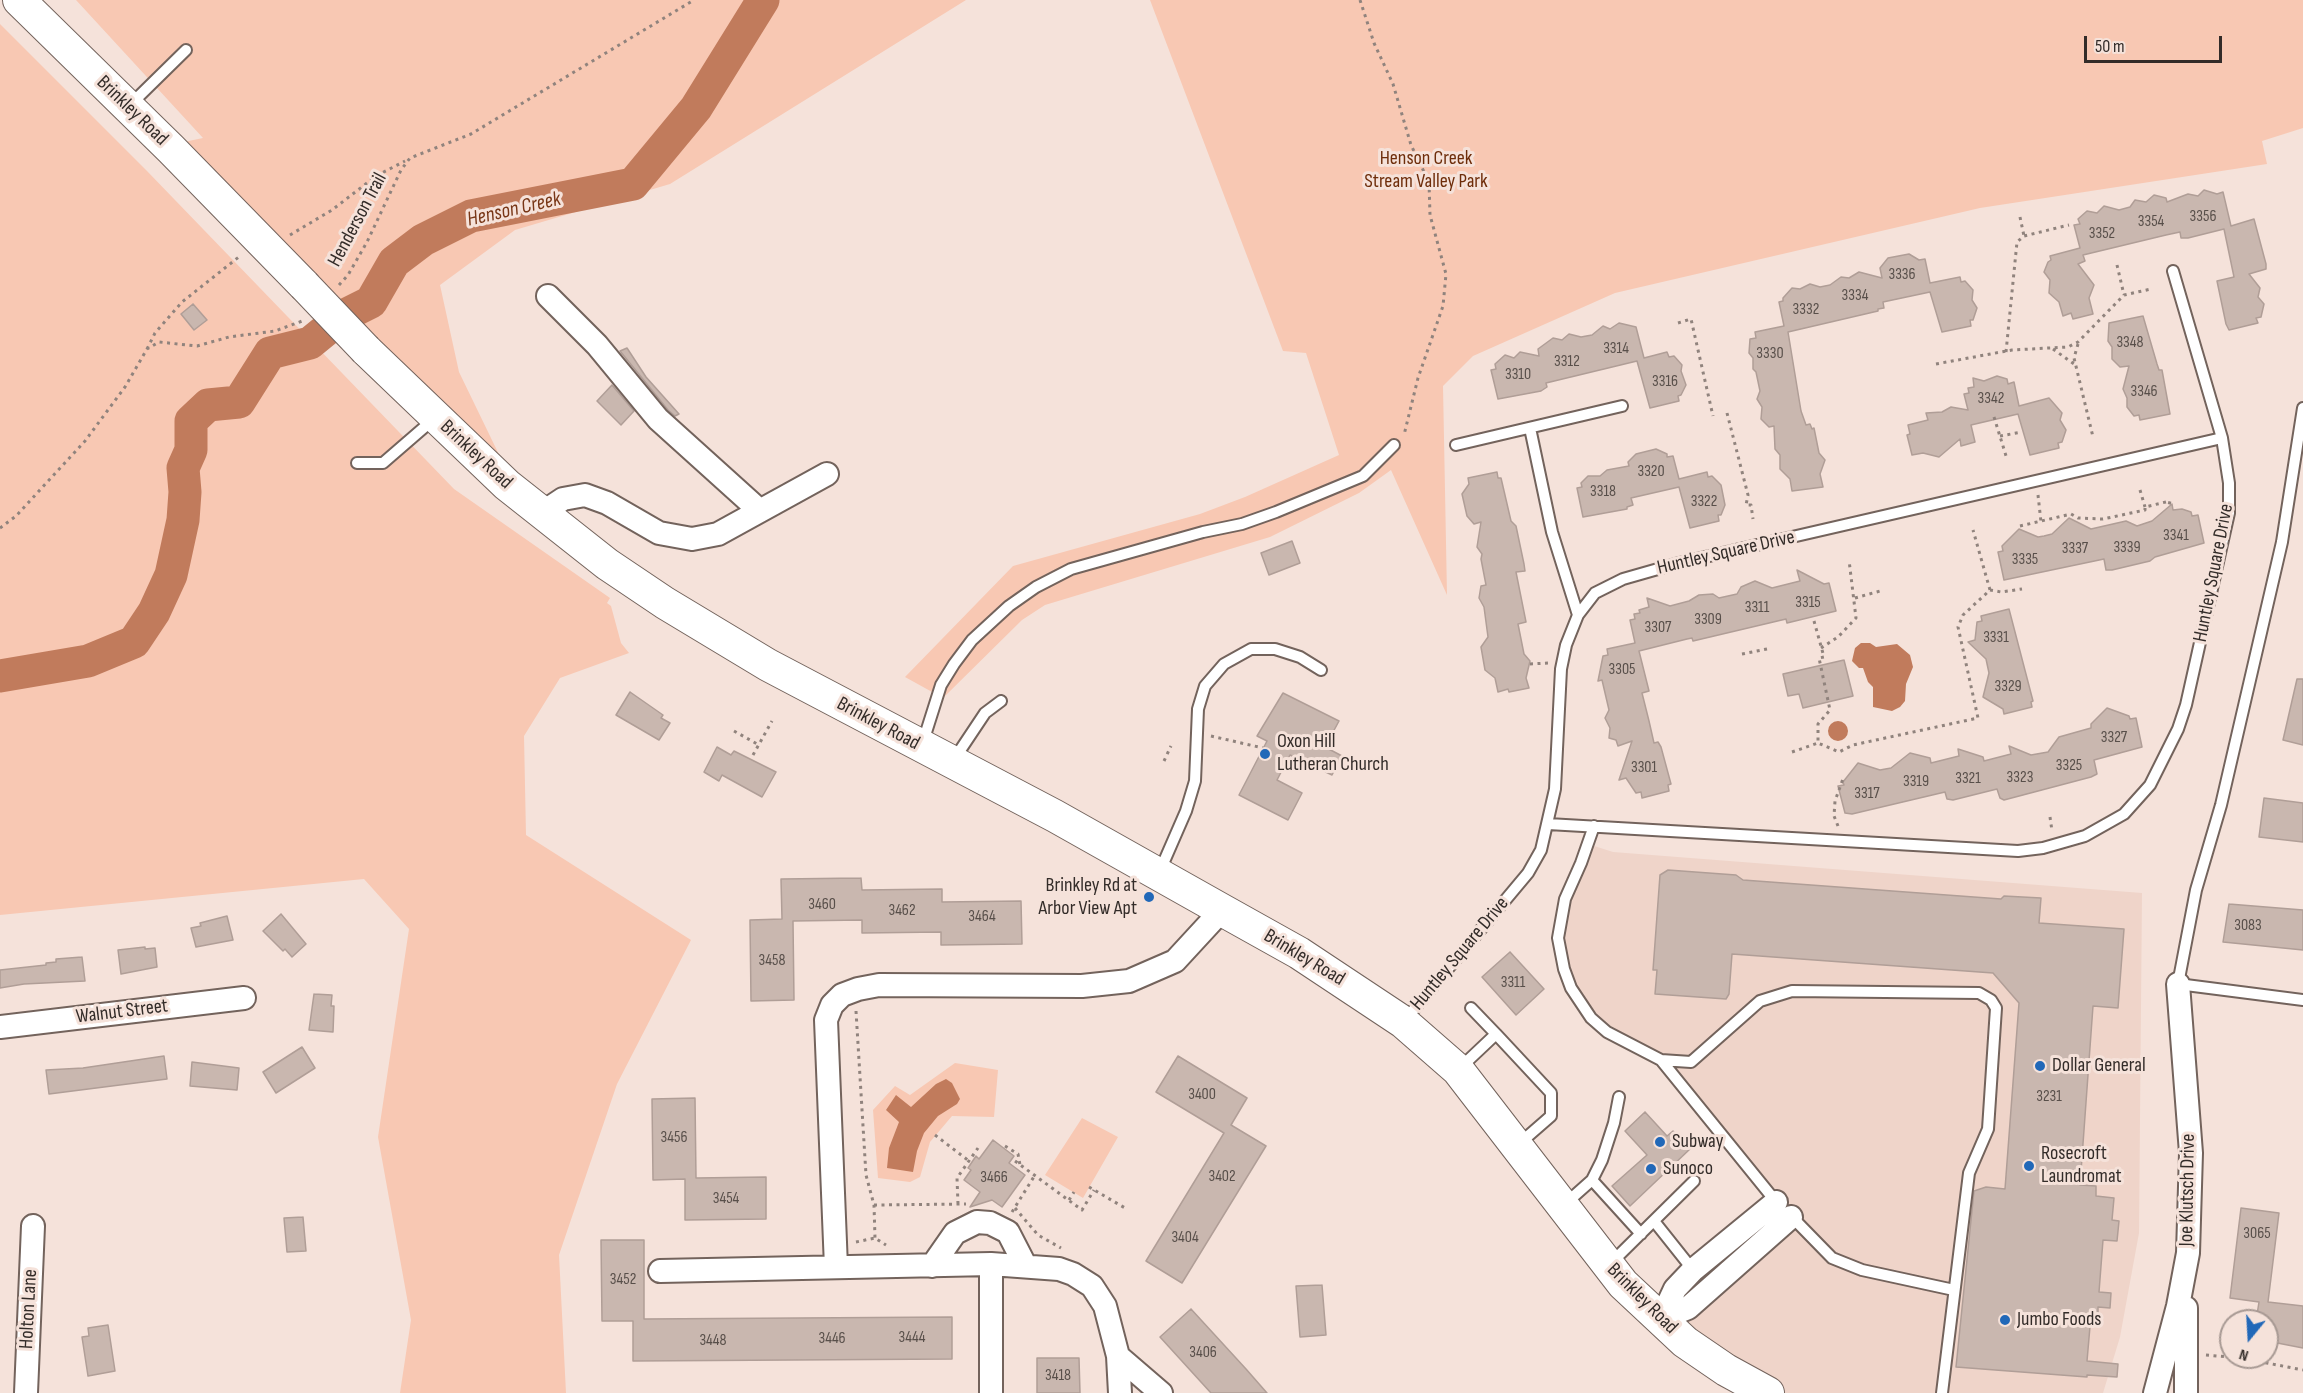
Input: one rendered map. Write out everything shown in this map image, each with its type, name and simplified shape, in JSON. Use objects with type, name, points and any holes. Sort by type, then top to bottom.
[{"type":"main road","name":"Brinkley Road","points":[[19,0],[317,296],[366,350],[507,485],[542,513],[607,564],[665,603],[768,665],[1158,873],[1299,953],[1403,1022],[1458,1070],[1623,1284],[1702,1354],[1768,1393]]},
{"type":"street","points":[[548,296],[597,345],[658,419],[760,511]]},
{"type":"street","points":[[542,513],[563,499],[585,495],[607,502],[659,533],[692,539],[718,534],[827,474]]},
{"type":"street","points":[[836,1267],[826,1020],[832,1005],[842,995],[879,985],[1082,986],[1128,981],[1175,961],[1222,910]]},
{"type":"street","name":"Joe Klutsch Drive","points":[[2155,1393],[2184,1280],[2191,1193],[2191,1153],[2178,984]]},
{"type":"street","name":"Walnut Street","points":[[0,1027],[244,998]]},
{"type":"street","points":[[1661,1319],[1675,1289],[1693,1270],[1784,1209]]},
{"type":"street","points":[[1661,1319],[1688,1308],[1784,1209]]},
{"type":"street","points":[[932,1266],[955,1233],[976,1222],[990,1223],[1008,1233],[1025,1265]]},
{"type":"street","name":"Holton Lane","points":[[26,1393],[33,1226]]},
{"type":"street","points":[[660,1271],[991,1264],[1025,1265],[1073,1274],[1092,1286],[1102,1300],[1112,1324],[1118,1356],[1120,1393]]},
{"type":"street","points":[[991,1264],[991,1393]]},
{"type":"street","points":[[2184,1280],[2186,1393]]},
{"type":"street","points":[[1118,1356],[1161,1393]]},
{"type":"lane","points":[[129,107],[186,50]]},
{"type":"lane","points":[[2174,271],[2222,438]]},
{"type":"lane","points":[[1456,445],[1622,406]]},
{"type":"lane","points":[[2303,408],[2282,542],[2221,805],[2193,901],[2178,984],[2303,1000]]},
{"type":"lane","points":[[357,463],[383,464],[435,417]]},
{"type":"lane","points":[[1530,428],[1552,532],[1578,615]]},
{"type":"lane","name":"Huntley Square Drive","points":[[1403,1022],[1528,873],[1541,850],[1555,789],[1561,669],[1566,645],[1578,615],[1588,598],[1605,586],[1648,571],[2222,438],[2229,483],[2229,513],[2186,705],[2171,747],[2150,785],[2124,814],[2105,827],[2067,842],[2018,851],[1548,824]]},
{"type":"lane","points":[[922,747],[941,685],[954,664],[972,640],[1002,612],[1036,587],[1071,569],[1203,532],[1242,524],[1306,500],[1363,476],[1394,445]]},
{"type":"lane","points":[[1158,873],[1186,811],[1195,781],[1198,709],[1205,686],[1224,664],[1251,650],[1275,649],[1300,657],[1321,670]]},
{"type":"lane","points":[[952,762],[985,713],[1001,701]]},
{"type":"lane","points":[[1594,826],[1564,899],[1558,938],[1564,969],[1571,988],[1591,1018],[1607,1032],[1660,1060],[1784,1209],[1832,1258],[1862,1270],[1954,1290]]},
{"type":"lane","points":[[1660,1060],[1691,1062],[1760,1001],[1792,991],[1979,993],[1991,1000],[1996,1008],[1996,1021],[1988,1129],[1969,1173],[1942,1393]]},
{"type":"lane","points":[[1471,1008],[1551,1093],[1551,1116],[1517,1146]]},
{"type":"lane","points":[[1458,1070],[1496,1034]]},
{"type":"lane","points":[[1563,1206],[1592,1179],[1602,1160],[1614,1123],[1619,1097]]},
{"type":"lane","points":[[1592,1179],[1641,1234]]},
{"type":"lane","points":[[1608,1266],[1694,1181]]},
{"type":"lane","points":[[1654,1221],[1693,1270]]},
{"type":"path","name":"Henderson Trail","points":[[0,528],[16,516],[85,441],[118,396],[147,349],[159,342],[197,346],[229,337],[275,331],[303,321],[317,296],[348,275],[401,170],[410,158],[471,134],[694,0]]},
{"type":"path","points":[[1360,0],[1374,43],[1393,84],[1412,145],[1426,174],[1430,214],[1446,274],[1443,306],[1418,378],[1406,434],[1394,445]]},
{"type":"path","points":[[2020,217],[2024,236]]},
{"type":"path","points":[[2006,352],[2017,242],[2024,236],[2069,225]]},
{"type":"path","points":[[2117,265],[2124,295]]},
{"type":"path","points":[[2093,437],[2075,365],[2074,358],[2078,342],[2124,295],[2151,290]]},
{"type":"path","points":[[1678,323],[1691,320],[1713,416]]},
{"type":"path","points":[[1936,364],[2036,347],[2051,349],[2078,342]]},
{"type":"path","points":[[2051,349],[2075,365]]},
{"type":"path","points":[[1727,413],[1749,495],[1746,505],[1751,505],[1754,519]]},
{"type":"path","points":[[1994,417],[2007,459]]},
{"type":"path","points":[[2000,436],[2022,432]]},
{"type":"path","points":[[2140,490],[2145,507]]},
{"type":"path","points":[[2038,495],[2041,522]]},
{"type":"path","points":[[2020,526],[2071,514],[2088,519],[2103,519],[2145,510],[2145,507],[2170,501],[2169,505]]},
{"type":"path","points":[[1973,530],[1990,590]]},
{"type":"path","points":[[1821,648],[1838,637],[1856,618],[1849,561]]},
{"type":"path","points":[[1990,590],[2001,592],[2022,589]]},
{"type":"path","points":[[1792,752],[1818,743],[1839,752],[1853,745],[1978,718],[1958,627],[1963,615],[1990,590]]},
{"type":"path","points":[[1855,598],[1880,591],[1879,594]]},
{"type":"path","points":[[1814,621],[1824,657],[1820,658],[1830,710],[1818,724],[1818,743]]},
{"type":"path","points":[[1742,654],[1767,649]]},
{"type":"path","points":[[1530,664],[1552,664]]},
{"type":"path","points":[[753,755],[772,721]]},
{"type":"path","points":[[734,731],[759,745]]},
{"type":"path","points":[[1197,732],[1263,748]]},
{"type":"path","points":[[1164,761],[1171,746]]},
{"type":"path","points":[[1839,828],[1834,816],[1835,801],[1844,776]]},
{"type":"path","points":[[853,991],[866,1174],[874,1204],[875,1238]]},
{"type":"path","points":[[935,1136],[969,1161]]},
{"type":"path","points":[[1005,1146],[1018,1154],[1020,1165]]},
{"type":"path","points":[[958,1204],[957,1178],[978,1148]]},
{"type":"path","points":[[1015,1161],[1082,1210],[1094,1190]]},
{"type":"path","points":[[1035,1175],[1015,1208],[1038,1235],[1064,1250],[1073,1274]]},
{"type":"path","points":[[1089,1187],[1125,1208]]},
{"type":"path","points":[[1069,1200],[1074,1192]]},
{"type":"path","points":[[874,1204],[958,1204],[974,1207]]},
{"type":"path","points":[[2186,1354],[2241,1358],[2303,1370]]},
{"type":"shaded area","points":[[1861,643],[1870,643],[1876,647],[1897,644],[1910,655],[1913,667],[1906,684],[1905,701],[1900,707],[1892,711],[1873,707],[1873,687],[1868,682],[1863,668],[1859,668],[1852,661],[1855,648]]},
{"type":"shaded area","points":[[1838,721],[1845,724],[1848,731],[1845,738],[1838,741],[1831,738],[1828,731],[1831,724]]},
{"type":"shaded area","points":[[1588,844],[1613,852],[2142,893],[2139,1233],[2120,1337],[2103,1393],[1768,1393],[1661,1319],[1791,1217],[1661,1060],[1607,1032],[1571,988],[1558,938]]},
{"type":"shaded area","points":[[946,1079],[952,1083],[960,1099],[957,1104],[938,1116],[924,1133],[917,1151],[913,1172],[887,1168],[889,1148],[899,1122],[886,1110],[896,1095],[911,1107],[936,1084]]},
{"type":"green space","points":[[76,0],[966,0],[670,184],[515,230],[440,285],[459,372],[506,469],[428,399],[248,204],[184,142],[203,138]]},
{"type":"green space","name":"Henson Creek Stream Valley Park","points":[[1150,0],[2303,0],[2303,128],[2262,141],[2267,164],[1980,208],[1615,293],[1473,356],[1443,386],[1447,595],[1391,470],[1359,493],[1270,537],[1045,605],[1022,620],[943,698],[905,677],[1013,566],[1200,514],[1245,497],[1339,455],[1306,353],[1283,351]]},
{"type":"green space","points":[[0,24],[147,171],[454,489],[610,598],[607,603],[611,606],[621,643],[629,653],[560,678],[524,736],[526,835],[691,940],[617,1084],[559,1255],[566,1393],[400,1393],[411,1320],[378,1137],[409,929],[364,879],[0,915]]},
{"type":"green space","points":[[955,1063],[998,1070],[994,1117],[952,1116],[930,1142],[920,1177],[910,1182],[878,1178],[873,1110],[895,1086],[910,1095]]},
{"type":"green space","points":[[1082,1118],[1118,1137],[1083,1198],[1045,1175]]},
{"type":"building","points":[[2204,190],[2217,194],[2223,192],[2231,226],[2254,219],[2266,264],[2266,269],[2249,274],[2260,288],[2258,297],[2264,304],[2261,317],[2256,318],[2258,323],[2229,330],[2226,324],[2217,281],[2234,277],[2224,229],[2188,238],[2181,238],[2180,232],[2083,255],[2085,261],[2078,264],[2094,285],[2089,298],[2093,314],[2073,319],[2071,313],[2063,316],[2059,302],[2049,293],[2050,280],[2044,272],[2051,260],[2050,256],[2080,248],[2074,225],[2080,224],[2078,219],[2087,211],[2097,213],[2104,206],[2119,210],[2130,207],[2135,200],[2146,202],[2154,195],[2166,198],[2167,202],[2188,194],[2198,196]]},
{"type":"building","points":[[1909,254],[1919,260],[1925,259],[1930,283],[1960,277],[1961,282],[1965,281],[1973,290],[1972,300],[1977,308],[1973,320],[1970,320],[1971,326],[1942,332],[1930,292],[1883,302],[1884,308],[1878,311],[1788,332],[1801,411],[1806,425],[1810,424],[1812,429],[1814,428],[1819,453],[1825,460],[1820,474],[1823,487],[1792,491],[1790,479],[1780,469],[1780,455],[1775,449],[1774,426],[1769,427],[1761,419],[1762,407],[1757,399],[1760,391],[1756,372],[1753,369],[1753,358],[1749,353],[1750,339],[1756,338],[1755,332],[1784,326],[1779,302],[1783,301],[1792,288],[1800,289],[1810,284],[1820,287],[1830,285],[1841,277],[1849,278],[1859,272],[1882,278],[1880,268],[1888,258]]},
{"type":"building","points":[[193,304],[207,320],[194,330],[181,314]]},
{"type":"building","points":[[2143,316],[2159,370],[2162,370],[2170,414],[2140,420],[2139,415],[2134,416],[2127,407],[2127,398],[2123,389],[2129,366],[2120,367],[2112,359],[2112,347],[2108,341],[2109,323]]},
{"type":"building","points":[[1619,323],[1636,327],[1644,358],[1667,352],[1669,357],[1674,356],[1682,365],[1681,371],[1686,385],[1681,395],[1678,396],[1679,401],[1650,408],[1637,361],[1546,383],[1547,387],[1541,391],[1498,399],[1491,370],[1496,369],[1495,364],[1505,355],[1514,358],[1520,352],[1539,356],[1538,349],[1553,338],[1562,340],[1569,334],[1581,337],[1592,335],[1603,326],[1610,329]]},
{"type":"building","points":[[627,348],[646,377],[679,414],[675,416],[668,410],[620,351]]},
{"type":"building","points":[[1997,376],[2007,379],[2008,384],[2014,382],[2019,406],[2049,398],[2062,413],[2060,420],[2066,430],[2062,442],[2058,443],[2059,448],[2030,455],[2018,414],[1971,425],[1975,442],[1961,446],[1960,439],[1939,457],[1923,453],[1912,455],[1907,435],[1910,434],[1908,425],[1928,420],[1926,413],[1942,412],[1951,407],[1968,410],[1964,394],[1969,393],[1968,388],[1974,387],[1973,378],[1984,381]]},
{"type":"building","points":[[612,385],[634,411],[621,425],[597,401]]},
{"type":"building","points":[[1656,449],[1667,454],[1667,457],[1673,456],[1679,479],[1707,472],[1708,477],[1712,476],[1721,485],[1725,505],[1721,515],[1718,515],[1719,521],[1690,528],[1679,487],[1631,498],[1633,505],[1627,509],[1583,517],[1577,488],[1582,487],[1581,483],[1588,476],[1600,476],[1607,470],[1629,466],[1628,462],[1636,454]]},
{"type":"building","points":[[1497,472],[1498,478],[1501,478],[1511,521],[1516,526],[1524,564],[1525,571],[1516,572],[1526,622],[1518,624],[1524,654],[1530,661],[1526,678],[1529,688],[1509,692],[1508,689],[1498,692],[1495,678],[1485,670],[1481,647],[1488,637],[1484,607],[1479,598],[1481,586],[1486,585],[1482,554],[1477,547],[1481,522],[1474,524],[1467,516],[1462,494],[1469,484],[1468,478]]},
{"type":"building","points":[[2172,504],[2173,510],[2182,509],[2191,512],[2192,516],[2198,515],[2204,543],[2155,557],[2150,561],[2112,570],[2106,570],[2104,559],[2004,580],[1998,552],[2003,551],[2002,546],[2019,529],[2038,537],[2044,536],[2052,534],[2069,518],[2091,529],[2126,521],[2137,526],[2152,521]]},
{"type":"building","points":[[1292,541],[1300,563],[1269,575],[1261,553]]},
{"type":"building","points":[[1797,570],[1824,584],[1829,583],[1836,611],[1787,623],[1786,619],[1693,641],[1692,638],[1687,639],[1639,651],[1649,691],[1642,693],[1654,743],[1658,742],[1661,747],[1671,784],[1668,785],[1669,791],[1642,798],[1641,792],[1636,793],[1626,778],[1619,780],[1632,741],[1618,746],[1616,740],[1609,738],[1610,728],[1605,718],[1609,710],[1602,680],[1598,681],[1603,656],[1608,655],[1607,649],[1635,643],[1630,620],[1635,619],[1634,614],[1640,613],[1639,610],[1649,607],[1647,598],[1670,606],[1689,601],[1699,595],[1713,594],[1719,598],[1737,594],[1741,587],[1755,581],[1772,588],[1800,581]]},
{"type":"building","points":[[2009,609],[2033,701],[2031,702],[2032,707],[2004,714],[2003,709],[1983,697],[1989,673],[1986,659],[1968,642],[1975,640],[1977,622],[1982,621],[1981,616]]},
{"type":"building","points":[[1844,660],[1853,696],[1803,708],[1799,694],[1788,696],[1783,674]]},
{"type":"building","points":[[2297,679],[2303,679],[2303,745],[2283,740]]},
{"type":"building","points":[[630,692],[663,715],[661,718],[670,723],[659,740],[616,715]]},
{"type":"building","points":[[1283,693],[1339,721],[1325,747],[1342,756],[1332,775],[1290,755],[1277,780],[1302,793],[1288,820],[1239,795],[1267,741],[1257,736]]},
{"type":"building","points":[[2107,708],[2129,716],[2130,719],[2136,718],[2142,747],[2094,760],[2097,774],[2091,777],[2004,800],[2000,798],[1997,789],[1953,800],[1947,799],[1945,792],[1852,814],[1845,813],[1838,786],[1844,785],[1843,782],[1858,763],[1880,770],[1891,768],[1910,753],[1930,758],[1931,763],[1959,756],[1958,749],[1983,757],[1984,761],[2011,754],[2009,746],[2031,755],[2048,752],[2059,737],[2091,728],[2091,724]]},
{"type":"building","points":[[717,747],[731,755],[734,751],[776,772],[762,797],[722,775],[719,781],[704,772]]},
{"type":"building","points":[[2264,798],[2303,803],[2303,842],[2259,837]]},
{"type":"building","points":[[1668,870],[1736,875],[1743,880],[2001,899],[2004,896],[2041,898],[2039,923],[2124,929],[2118,1008],[2093,1006],[2080,1185],[2096,1186],[2096,1196],[2114,1198],[2112,1220],[2119,1221],[2117,1241],[2103,1240],[2099,1292],[2111,1293],[2110,1308],[2098,1307],[2098,1315],[2091,1315],[2087,1361],[2118,1364],[2117,1377],[2087,1375],[2087,1377],[1956,1367],[1974,1191],[1986,1187],[2005,1189],[2019,1003],[1993,973],[1732,954],[1729,994],[1726,999],[1655,994],[1657,970],[1653,970],[1660,875]]},
{"type":"building","points":[[861,878],[862,890],[942,889],[942,902],[1021,901],[1022,944],[941,945],[941,932],[862,933],[862,920],[793,921],[794,1000],[751,1001],[750,920],[782,919],[781,879]]},
{"type":"building","points":[[2229,904],[2303,910],[2303,950],[2223,942]]},
{"type":"building","points":[[281,914],[306,944],[292,957],[263,931]]},
{"type":"building","points":[[227,916],[233,940],[196,947],[191,928],[201,926],[200,923]]},
{"type":"building","points":[[145,947],[145,949],[155,948],[157,967],[121,974],[118,950]]},
{"type":"building","points":[[1510,952],[1544,989],[1516,1015],[1482,977]]},
{"type":"building","points":[[82,957],[85,981],[24,984],[0,988],[0,970],[46,965],[46,963],[56,962],[56,959]]},
{"type":"building","points":[[314,994],[332,995],[333,1032],[309,1030]]},
{"type":"building","points":[[302,1047],[315,1068],[276,1093],[263,1072]]},
{"type":"building","points":[[164,1056],[167,1079],[49,1094],[46,1070],[83,1068]]},
{"type":"building","points":[[1178,1056],[1247,1098],[1231,1125],[1266,1146],[1182,1283],[1146,1261],[1224,1133],[1156,1092]]},
{"type":"building","points":[[192,1062],[239,1068],[237,1090],[190,1086]]},
{"type":"building","points":[[695,1098],[696,1178],[766,1177],[766,1219],[685,1220],[685,1179],[653,1180],[652,1099]]},
{"type":"building","points":[[1645,1112],[1667,1136],[1673,1131],[1690,1149],[1630,1206],[1612,1186],[1647,1155],[1625,1131]]},
{"type":"building","points":[[993,1140],[1014,1156],[1009,1163],[1025,1175],[1002,1207],[992,1200],[970,1207],[980,1192],[964,1180],[971,1170],[968,1168],[976,1156],[979,1159]]},
{"type":"building","points":[[2241,1208],[2279,1213],[2268,1302],[2303,1306],[2303,1348],[2279,1343],[2279,1309],[2258,1309],[2259,1302],[2230,1298]]},
{"type":"building","points":[[303,1217],[306,1251],[287,1252],[284,1218]]},
{"type":"building","points":[[601,1240],[644,1240],[644,1319],[952,1317],[952,1359],[633,1361],[633,1321],[602,1321]]},
{"type":"building","points":[[1322,1285],[1326,1335],[1300,1337],[1296,1286]]},
{"type":"building","points":[[1191,1309],[1267,1393],[1211,1393],[1160,1337]]},
{"type":"building","points":[[108,1325],[115,1371],[88,1376],[82,1337],[89,1336],[88,1328]]},
{"type":"building","points":[[1037,1358],[1079,1358],[1080,1393],[1037,1393]]},
{"type":"waterway","name":"Henson Creek","points":[[0,676],[88,661],[134,642],[154,612],[171,575],[183,520],[185,492],[183,468],[191,450],[191,421],[208,405],[239,402],[270,353],[310,343],[343,316],[371,302],[394,262],[423,240],[471,216],[633,184],[696,108],[763,0]]},
{"type":"place","name":"Oxon Hill Lutheran Church","points":[[1265,754]]},
{"type":"place","name":"Brinkley Rd at Arbor View Apt","points":[[1149,897]]},
{"type":"place","name":"Dollar General","points":[[2040,1066]]},
{"type":"place","name":"Subway","points":[[1660,1142]]},
{"type":"place","name":"Rosecroft Laundromat","points":[[2029,1166]]},
{"type":"place","name":"Sunoco","points":[[1651,1169]]},
{"type":"place","name":"Jumbo Foods","points":[[2005,1320]]}]
